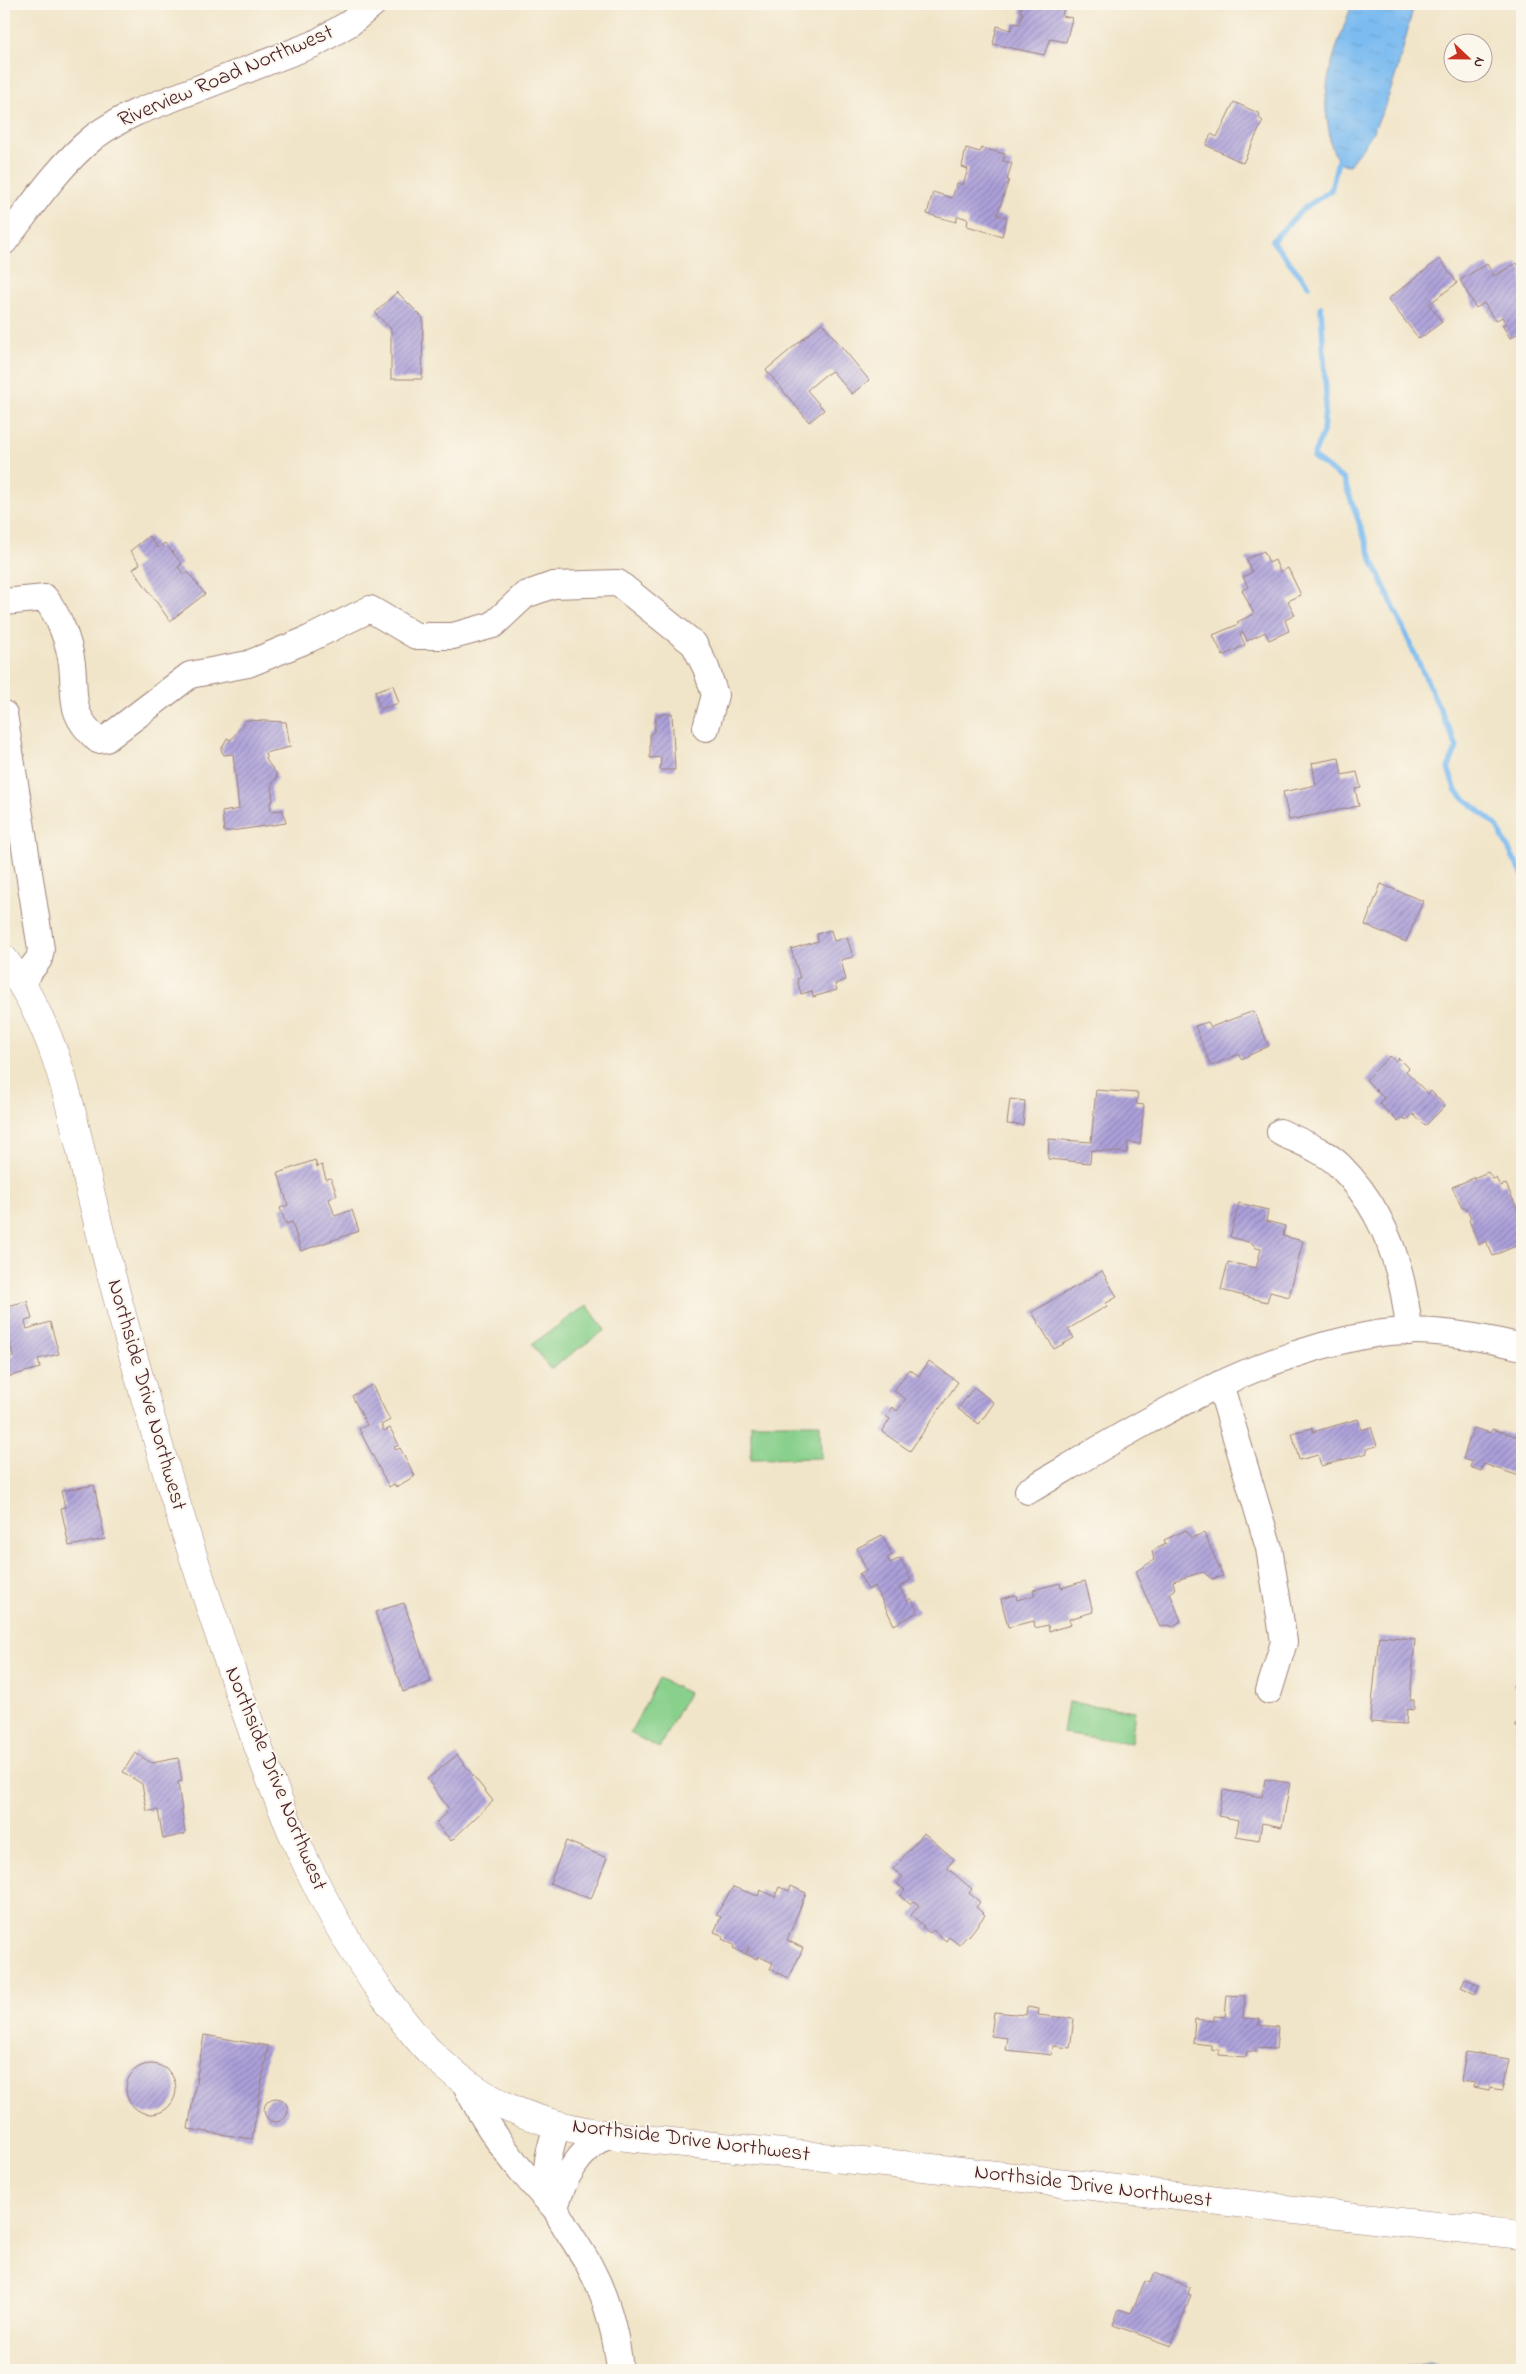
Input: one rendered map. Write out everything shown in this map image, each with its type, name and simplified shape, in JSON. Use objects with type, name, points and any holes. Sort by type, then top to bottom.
[{"type":"main road","name":"Northside Drive Northwest","points":[[4,959],[21,982],[44,1023],[74,1116],[94,1206],[150,1416],[196,1570],[256,1745],[277,1797],[326,1905],[354,1952],[403,2021],[426,2049],[465,2083],[513,2110],[558,2125],[607,2134],[919,2166],[1411,2224],[1522,2235]]},
{"type":"street","name":"Riverview Road Northwest","points":[[4,242],[62,167],[94,137],[108,127],[137,112],[314,44],[350,23],[373,4]]},
{"type":"street","points":[[4,602],[44,598],[53,608],[66,637],[72,665],[73,697],[80,721],[98,740],[106,739],[190,675],[248,664],[308,639],[370,609],[416,636],[453,636],[493,625],[525,594],[553,584],[618,583],[694,644],[706,668],[715,694],[706,728]]},
{"type":"street","points":[[4,714],[41,943],[39,959],[21,982]]},
{"type":"street","points":[[1280,1132],[1322,1152],[1339,1165],[1368,1200],[1390,1242],[1400,1269],[1406,1298],[1409,1332]]},
{"type":"street","points":[[1028,1491],[1170,1408],[1220,1384],[1272,1363],[1326,1346],[1376,1334],[1409,1332],[1476,1336],[1522,1347]]},
{"type":"street","points":[[1220,1384],[1269,1548],[1284,1642],[1268,1691]]},
{"type":"street","points":[[465,2083],[489,2128],[520,2171],[555,2207]]},
{"type":"street","points":[[558,2125],[547,2168],[548,2185],[555,2207],[598,2283],[610,2314],[618,2345],[620,2370]]},
{"type":"street","points":[[555,2207],[564,2180],[572,2166],[587,2149],[607,2134]]},
{"type":"green space","points":[[587,1305],[605,1330],[550,1369],[532,1344]]},
{"type":"green space","points":[[751,1424],[820,1424],[821,1458],[751,1459]]},
{"type":"green space","points":[[659,1678],[688,1693],[659,1748],[630,1733]]},
{"type":"green space","points":[[1068,1702],[1135,1711],[1131,1743],[1063,1733]]},
{"type":"water","points":[[1352,4],[1414,4],[1397,70],[1380,118],[1370,137],[1349,165],[1338,160],[1333,152],[1326,106],[1332,64]]},
{"type":"water","points":[[1430,2362],[1456,2370],[1402,2370],[1408,2366]]},
{"type":"building","points":[[1021,4],[1065,4],[1062,16],[1072,18],[1066,42],[1050,39],[1044,55],[993,44],[997,26],[1011,30],[1013,23],[1020,24],[1023,13],[1021,13]]},
{"type":"building","points":[[1234,102],[1260,114],[1259,118],[1263,121],[1243,163],[1206,145],[1211,134],[1217,137]]},
{"type":"building","points":[[966,148],[980,152],[982,148],[1005,154],[1003,161],[1012,163],[1007,180],[1009,180],[997,215],[1007,217],[1002,236],[967,226],[968,219],[958,216],[956,222],[927,214],[933,192],[952,198],[957,183],[963,185],[968,169],[962,167]]},
{"type":"building","points":[[1440,259],[1457,283],[1429,304],[1442,322],[1419,339],[1388,299]]},
{"type":"building","points":[[1517,263],[1522,271],[1522,331],[1510,338],[1502,325],[1506,324],[1502,317],[1495,321],[1484,303],[1476,308],[1460,280],[1487,264],[1494,276]]},
{"type":"building","points":[[397,292],[423,318],[422,379],[391,379],[391,329],[375,313]]},
{"type":"building","points":[[822,323],[869,380],[852,394],[832,371],[825,375],[807,390],[824,410],[809,422],[766,370]]},
{"type":"building","points":[[149,536],[158,548],[165,543],[182,564],[178,567],[184,574],[188,572],[205,594],[170,621],[133,569],[140,564],[130,551]]},
{"type":"building","points":[[1264,551],[1269,563],[1275,560],[1280,572],[1288,568],[1301,595],[1288,601],[1295,615],[1285,620],[1289,631],[1269,640],[1265,632],[1247,641],[1243,632],[1240,634],[1245,645],[1223,656],[1213,635],[1239,624],[1237,622],[1254,614],[1242,590],[1248,587],[1243,577],[1252,572],[1246,559]]},
{"type":"building","points":[[393,685],[399,703],[380,709],[375,691]]},
{"type":"building","points":[[672,713],[675,770],[660,770],[661,757],[650,758],[650,734],[654,732],[656,715]]},
{"type":"building","points":[[246,720],[286,722],[290,747],[265,753],[267,761],[276,773],[277,778],[271,786],[273,801],[270,803],[271,811],[283,810],[286,823],[224,832],[222,812],[239,809],[233,754],[224,755],[221,750],[227,738],[231,740]]},
{"type":"building","points":[[1339,758],[1342,775],[1357,772],[1361,788],[1355,789],[1359,806],[1289,820],[1283,792],[1316,785],[1312,763]]},
{"type":"building","points":[[1381,884],[1423,901],[1406,942],[1365,925]]},
{"type":"building","points":[[831,930],[834,941],[847,937],[853,957],[841,960],[846,980],[835,984],[837,990],[813,997],[812,991],[801,994],[797,979],[800,978],[791,949],[818,941],[817,934]]},
{"type":"building","points":[[1254,1011],[1269,1046],[1241,1059],[1239,1054],[1211,1066],[1195,1026],[1208,1022],[1211,1027]]},
{"type":"building","points":[[1390,1056],[1395,1061],[1399,1058],[1409,1068],[1406,1071],[1428,1094],[1431,1091],[1445,1106],[1425,1126],[1413,1114],[1406,1121],[1403,1118],[1398,1122],[1379,1103],[1384,1098],[1366,1080]]},
{"type":"building","points":[[1096,1090],[1138,1093],[1136,1104],[1144,1105],[1140,1144],[1128,1142],[1127,1153],[1091,1150],[1090,1163],[1048,1159],[1049,1139],[1091,1142]]},
{"type":"building","points":[[1010,1099],[1025,1101],[1023,1125],[1007,1124]]},
{"type":"building","points":[[315,1160],[317,1167],[322,1165],[326,1179],[331,1178],[337,1195],[329,1199],[335,1216],[352,1210],[359,1231],[301,1251],[292,1222],[286,1224],[280,1208],[288,1205],[278,1173]]},
{"type":"building","points":[[1488,1172],[1493,1179],[1496,1178],[1500,1186],[1506,1184],[1522,1219],[1522,1243],[1493,1256],[1486,1241],[1479,1245],[1469,1220],[1471,1218],[1466,1208],[1462,1208],[1452,1187]]},
{"type":"building","points":[[1239,1203],[1268,1210],[1266,1221],[1285,1226],[1283,1236],[1303,1241],[1289,1297],[1270,1292],[1267,1302],[1221,1290],[1228,1262],[1256,1268],[1261,1249],[1256,1248],[1252,1243],[1230,1237]]},
{"type":"building","points":[[1102,1271],[1117,1297],[1106,1303],[1107,1306],[1068,1329],[1074,1338],[1054,1349],[1032,1312]]},
{"type":"building","points":[[27,1301],[32,1319],[25,1321],[27,1329],[50,1322],[59,1354],[38,1359],[40,1368],[7,1377],[4,1359],[13,1356],[4,1320],[4,1307]]},
{"type":"building","points":[[929,1361],[958,1382],[910,1451],[882,1432],[890,1419],[886,1416],[892,1407],[897,1411],[906,1399],[894,1391],[909,1369],[919,1376]]},
{"type":"building","points":[[372,1385],[390,1420],[381,1425],[384,1431],[390,1428],[399,1445],[394,1447],[396,1450],[400,1448],[415,1476],[396,1487],[394,1484],[389,1487],[359,1429],[367,1425],[352,1396]]},
{"type":"building","points":[[974,1387],[994,1403],[979,1424],[958,1409]]},
{"type":"building","points":[[1358,1419],[1361,1430],[1371,1427],[1377,1446],[1366,1449],[1367,1453],[1321,1466],[1318,1455],[1299,1460],[1292,1433],[1312,1428],[1313,1432]]},
{"type":"building","points":[[1473,1428],[1491,1433],[1492,1429],[1522,1438],[1522,1477],[1484,1464],[1481,1471],[1470,1467],[1472,1462],[1463,1459]]},
{"type":"building","points":[[94,1485],[105,1539],[69,1546],[61,1508],[65,1507],[61,1491]]},
{"type":"building","points":[[1186,1530],[1191,1538],[1204,1533],[1223,1576],[1212,1579],[1203,1572],[1173,1581],[1175,1590],[1170,1593],[1181,1621],[1172,1627],[1168,1625],[1160,1627],[1135,1572],[1154,1560],[1152,1551],[1166,1544],[1164,1540]]},
{"type":"building","points":[[882,1535],[892,1555],[887,1558],[890,1563],[900,1558],[905,1567],[911,1580],[899,1587],[907,1601],[911,1598],[918,1612],[894,1625],[875,1586],[868,1590],[859,1574],[866,1570],[857,1548]]},
{"type":"building","points":[[1085,1581],[1093,1612],[1069,1619],[1071,1625],[1049,1631],[1048,1625],[1035,1628],[1034,1621],[1008,1627],[1001,1599],[1016,1595],[1017,1600],[1035,1595],[1033,1590],[1060,1583],[1061,1588]]},
{"type":"building","points":[[404,1603],[431,1682],[403,1692],[375,1612]]},
{"type":"building","points":[[1379,1636],[1415,1639],[1410,1700],[1414,1700],[1414,1710],[1407,1709],[1406,1724],[1370,1722]]},
{"type":"building","points":[[1522,1671],[1522,1692],[1513,1686]]},
{"type":"building","points":[[1522,1715],[1522,1731],[1515,1726]]},
{"type":"building","points":[[135,1753],[152,1763],[178,1758],[182,1781],[178,1782],[185,1834],[163,1839],[158,1810],[147,1811],[142,1784],[123,1772]]},
{"type":"building","points":[[457,1755],[493,1801],[451,1841],[436,1823],[449,1809],[427,1779]]},
{"type":"building","points":[[1265,1779],[1290,1783],[1282,1827],[1262,1823],[1259,1840],[1236,1836],[1239,1820],[1218,1816],[1223,1790],[1262,1797]]},
{"type":"building","points":[[924,1833],[954,1859],[947,1868],[972,1889],[969,1893],[980,1902],[976,1907],[985,1915],[969,1936],[959,1945],[949,1937],[946,1941],[933,1930],[930,1933],[922,1927],[924,1926],[911,1915],[919,1905],[913,1901],[910,1904],[900,1896],[905,1890],[897,1884],[903,1877],[893,1869]]},
{"type":"building","points":[[566,1841],[607,1858],[591,1899],[550,1883]]},
{"type":"building","points":[[791,1886],[806,1893],[787,1940],[803,1948],[789,1978],[770,1969],[773,1963],[758,1956],[757,1959],[746,1954],[749,1947],[745,1954],[733,1948],[734,1945],[722,1939],[724,1936],[714,1932],[721,1917],[716,1915],[733,1887],[758,1896],[760,1890],[775,1897],[779,1887],[789,1891]]},
{"type":"building","points":[[1465,1978],[1479,1985],[1475,1994],[1461,1987]]},
{"type":"building","points":[[1227,1995],[1245,1996],[1243,2018],[1260,2019],[1259,2025],[1278,2027],[1276,2049],[1256,2048],[1256,2052],[1247,2051],[1246,2057],[1219,2055],[1219,2050],[1211,2049],[1211,2045],[1193,2043],[1195,2019],[1214,2021],[1214,2016],[1225,2017]]},
{"type":"building","points":[[1027,2007],[1039,2009],[1038,2015],[1074,2019],[1070,2048],[1053,2046],[1052,2055],[1006,2050],[1008,2038],[991,2036],[994,2012],[1026,2015]]},
{"type":"building","points":[[204,2035],[268,2046],[252,2139],[188,2129]]},
{"type":"building","points":[[1466,2052],[1509,2059],[1503,2089],[1490,2087],[1489,2090],[1474,2087],[1475,2083],[1461,2081]]},
{"type":"building","points":[[151,2064],[165,2068],[172,2075],[176,2089],[172,2103],[165,2110],[151,2114],[137,2110],[130,2103],[126,2089],[130,2075],[137,2068]]},
{"type":"building","points":[[276,2098],[281,2099],[287,2105],[287,2115],[281,2121],[276,2122],[271,2121],[265,2115],[264,2110],[265,2105],[271,2099]]},
{"type":"building","points":[[1154,2273],[1190,2287],[1188,2294],[1191,2295],[1171,2346],[1113,2325],[1119,2309],[1131,2313],[1145,2281],[1150,2283]]},
{"type":"waterway","points":[[1309,286],[1272,241],[1303,209],[1331,190],[1338,161]]},
{"type":"waterway","points":[[1321,307],[1326,394],[1323,432],[1313,457],[1344,480],[1373,562],[1457,747],[1448,768],[1456,791],[1496,825],[1522,874]]}]
